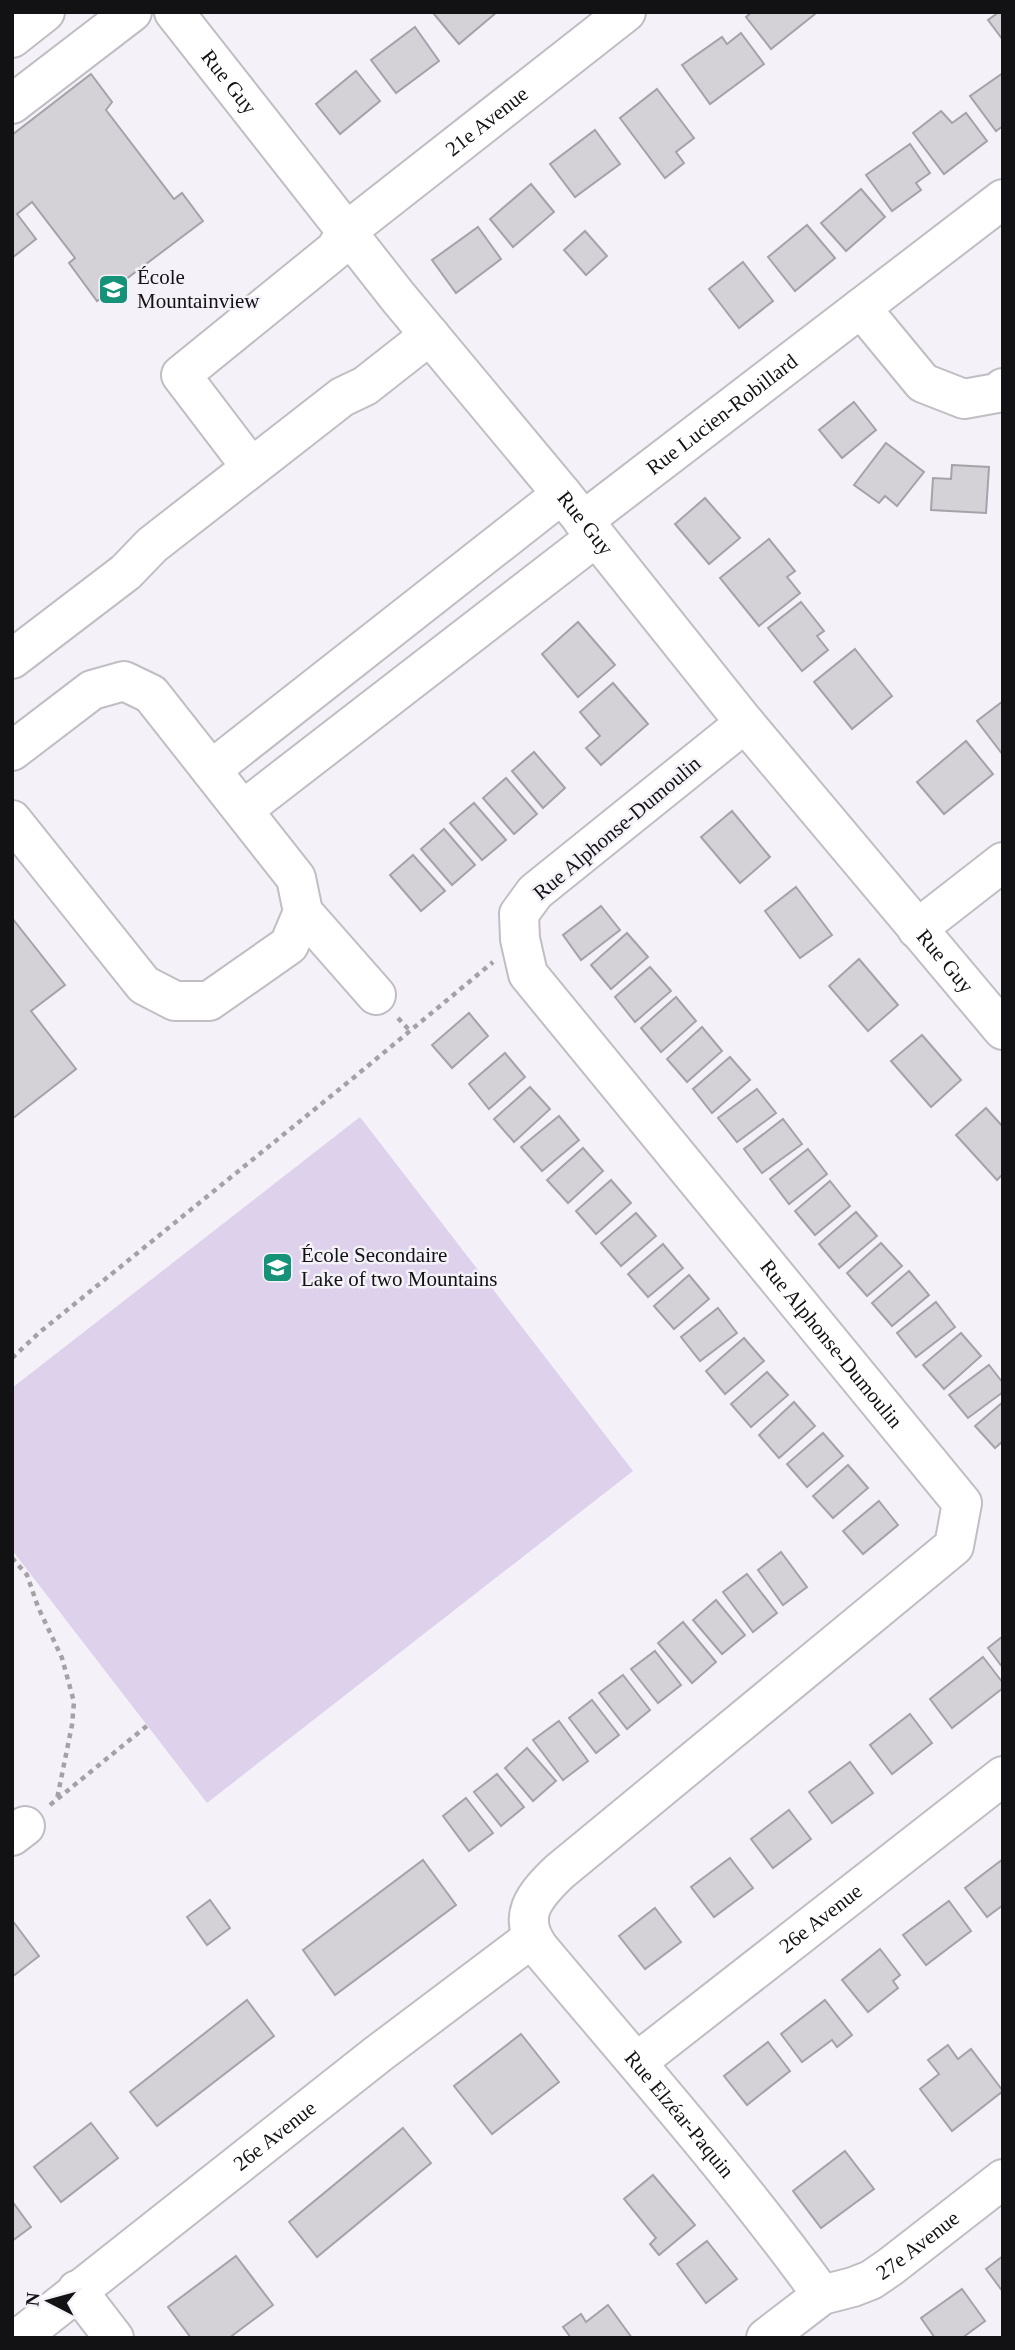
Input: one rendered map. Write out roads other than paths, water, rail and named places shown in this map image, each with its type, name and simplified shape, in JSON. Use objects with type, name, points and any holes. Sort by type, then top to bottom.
[{"type":"street","points":[[12,38],[45,12]]},
{"type":"street","points":[[12,104],[131,12]]},
{"type":"street","name":"Rue Guy","points":[[174,12],[430,335],[745,723],[1003,1030]]},
{"type":"street","name":"21e Avenue","points":[[251,467],[181,375],[335,250],[347,231],[626,12]]},
{"type":"street","name":"Rue Lucien-Robillard","points":[[580,517],[1003,200]]},
{"type":"street","points":[[861,308],[923,383],[964,399],[997,393],[1003,388]]},
{"type":"street","points":[[12,659],[126,572],[152,545],[251,467],[342,397],[365,386],[430,335]]},
{"type":"street","points":[[211,770],[580,517]]},
{"type":"street","points":[[243,810],[580,517]]},
{"type":"street","points":[[12,751],[92,690],[124,681],[151,694],[296,878],[303,912],[376,995]]},
{"type":"street","name":"Rue Alphonse-Dumoulin","points":[[532,1938],[529,1917],[533,1903],[545,1886],[954,1546],[962,1503],[528,974],[520,939],[519,914],[535,892],[745,723]]},
{"type":"street","points":[[12,820],[144,985],[175,1001],[209,1001],[289,945],[303,912]]},
{"type":"street","points":[[917,929],[1003,862]]},
{"type":"street","name":"26e Avenue","points":[[637,2062],[1003,1776]]},
{"type":"street","name":"Rue Elzéar-Paquin","points":[[532,1938],[637,2062],[822,2295]]},
{"type":"street","name":"26e Avenue","points":[[19,2338],[378,2054],[532,1938]]},
{"type":"street","name":"27e Avenue","points":[[822,2295],[871,2280],[1003,2179]]},
{"type":"street","points":[[77,2290],[114,2338]]},
{"type":"street","points":[[766,2338],[822,2295]]},
{"type":"place","name":"École Mountainview","points":[[114,289]]},
{"type":"place","name":"École Secondaire Lake of two Mountains","points":[[278,1267]]}]
